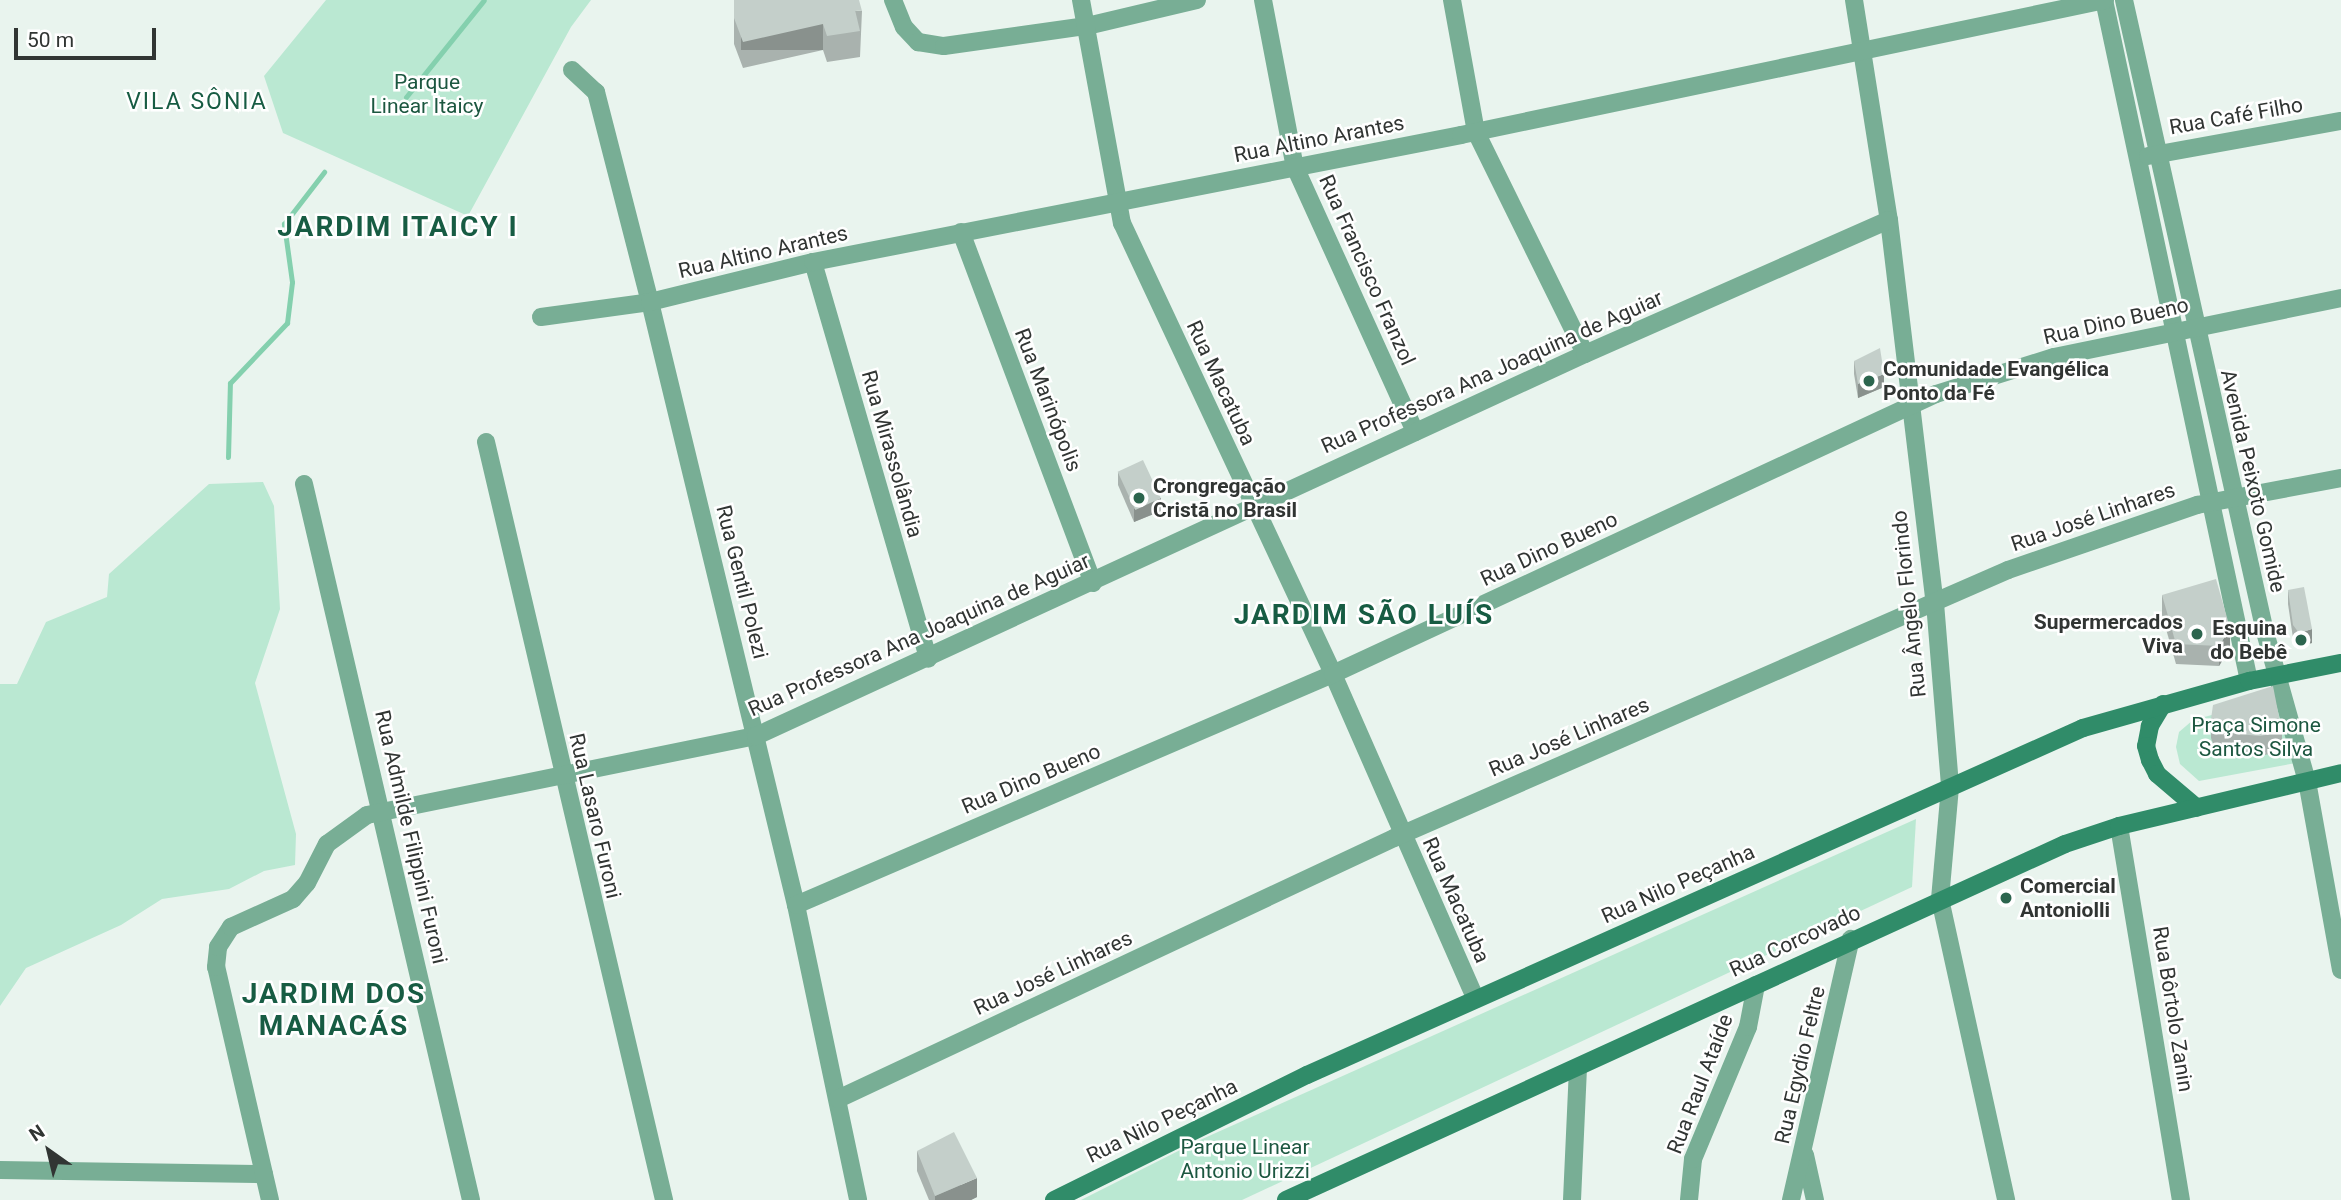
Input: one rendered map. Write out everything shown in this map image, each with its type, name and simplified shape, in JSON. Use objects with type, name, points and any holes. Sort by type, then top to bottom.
[{"type":"street","points":[[893,0],[904,27],[918,43],[944,46],[1007,40],[1087,26],[1197,0]]},
{"type":"street","name":"Rua Macatuba","points":[[1081,0],[1115,201],[1333,674],[1476,999]]},
{"type":"street","name":"Rua Francisco Franzol","points":[[1263,0],[1295,167],[1415,432]]},
{"type":"street","points":[[1451,0],[1476,132],[1585,354]]},
{"type":"street","name":"Rua Ângelo Florindo","points":[[1854,0],[1864,49],[1889,220],[1908,406],[1935,603],[1950,787],[1940,899],[2006,1200]]},
{"type":"street","name":"Rua Altino Arantes","points":[[541,317],[650,302],[813,262],[1476,132],[2104,0]]},
{"type":"street","name":"Avenida Peixoto Gomide","points":[[2104,0],[2139,159],[2234,498],[2277,677],[2307,781],[2341,970]]},
{"type":"street","name":"Avenida Peixoto Gomide","points":[[2124,0],[2157,153],[2209,503],[2249,681]]},
{"type":"street","name":"Rua Gentil Polezi","points":[[572,70],[596,92],[650,302],[796,905],[858,1200]]},
{"type":"street","name":"Rua Café Filho","points":[[2139,159],[2157,153],[2341,121]]},
{"type":"street","name":"Rua Professora Ana Joaquina de Aguiar","points":[[270,1200],[216,967],[218,947],[231,927],[293,899],[307,883],[327,844],[367,815],[756,736],[1585,354],[1889,220]]},
{"type":"street","name":"Rua Marinópolis","points":[[961,232],[1093,583]]},
{"type":"street","name":"Rua Mirassolândia","points":[[813,262],[928,659]]},
{"type":"street","name":"Rua Dino Bueno","points":[[796,905],[1333,674],[1908,406],[2054,357],[2341,298]]},
{"type":"street","name":"Rua Lasaro Furoni","points":[[486,442],[561,775],[664,1200]]},
{"type":"street","name":"Rua José Linhares","points":[[838,1099],[1402,835],[2033,561],[2209,503],[2341,478]]},
{"type":"street","name":"Rua Admilde Filippini Furoni","points":[[304,484],[383,811],[471,1200]]},
{"type":"street","name":"Rua Nilo Peçanha","points":[[1054,1200],[1307,1075],[2083,728],[2249,681],[2341,663]]},
{"type":"street","points":[[2163,704],[2150,726],[2150,760],[2157,774],[2197,808]]},
{"type":"street","name":"Rua Corcovado","points":[[1286,1200],[1578,1068],[1940,899],[2119,826],[2341,773]]},
{"type":"street","name":"Rua Bôrtolo Zanin","points":[[2119,826],[2181,1200]]},
{"type":"street","name":"Rua Egydio Feltre","points":[[1791,1200],[1851,939]]},
{"type":"street","name":"Rua Raul Ataíde","points":[[1689,1200],[1693,1159],[1748,1027],[1756,985]]},
{"type":"street","points":[[1572,1200],[1578,1068]]},
{"type":"street","points":[[1804,1151],[1815,1200]]},
{"type":"street","points":[[0,1170],[264,1174]]},
{"type":"green space","name":"Parque Linear Itaicy","points":[[326,0],[591,0],[571,27],[468,216],[283,133],[264,76]]},
{"type":"green space","points":[[263,482],[274,506],[280,609],[255,683],[296,834],[295,865],[264,871],[229,889],[162,899],[121,925],[26,968],[0,1006],[0,684],[17,684],[46,622],[107,597],[109,574],[209,484]]},
{"type":"green space","name":"Praça Simone Santos Silva","points":[[2283,696],[2296,763],[2199,781],[2180,764],[2176,747],[2179,732],[2193,720]]},
{"type":"green space","name":"Parque Linear Antonio Urizzi","points":[[1916,819],[1912,887],[1242,1200],[1081,1200],[1200,1140]]},
{"type":"building","points":[[734,0],[859,0],[862,11],[855,10],[860,31],[827,36],[823,24],[743,42],[734,18]]},
{"type":"building","points":[[1880,348],[1884,374],[1858,384],[1854,361]]},
{"type":"building","points":[[1143,460],[1161,498],[1135,510],[1118,472]]},
{"type":"building","points":[[2216,579],[2230,628],[2219,646],[2176,644],[2162,595]]},
{"type":"building","points":[[2304,587],[2312,629],[2299,633],[2293,625],[2288,590]]},
{"type":"building","points":[[2273,686],[2282,732],[2260,736],[2216,732],[2211,719],[2213,705]]},
{"type":"building","points":[[954,1132],[977,1178],[935,1196],[917,1151]]},
{"type":"waterway","points":[[406,97],[484,0]]},
{"type":"waterway","points":[[228,457],[230,383],[287,323],[292,282],[284,224],[324,172]]},
{"type":"place","name":"Comunidade Evangélica Ponto da Fé","points":[[1869,381]]},
{"type":"place","name":"Crongregação Cristã no Brasil","points":[[1139,498]]},
{"type":"place","name":"Supermercados Viva","points":[[2197,634]]},
{"type":"place","name":"Esquina do Bebê","points":[[2301,640]]},
{"type":"place","name":"Comercial Antoniolli","points":[[2006,898]]},
{"type":"district","name":"VILA SÔNIA","points":[[197,102]]},
{"type":"district","name":"JARDIM ITAICY I","points":[[398,227]]},
{"type":"district","name":"JARDIM SÃO LUÍS","points":[[1364,615]]},
{"type":"district","name":"JARDIM DOS MANACÁS","points":[[334,1010]]}]
